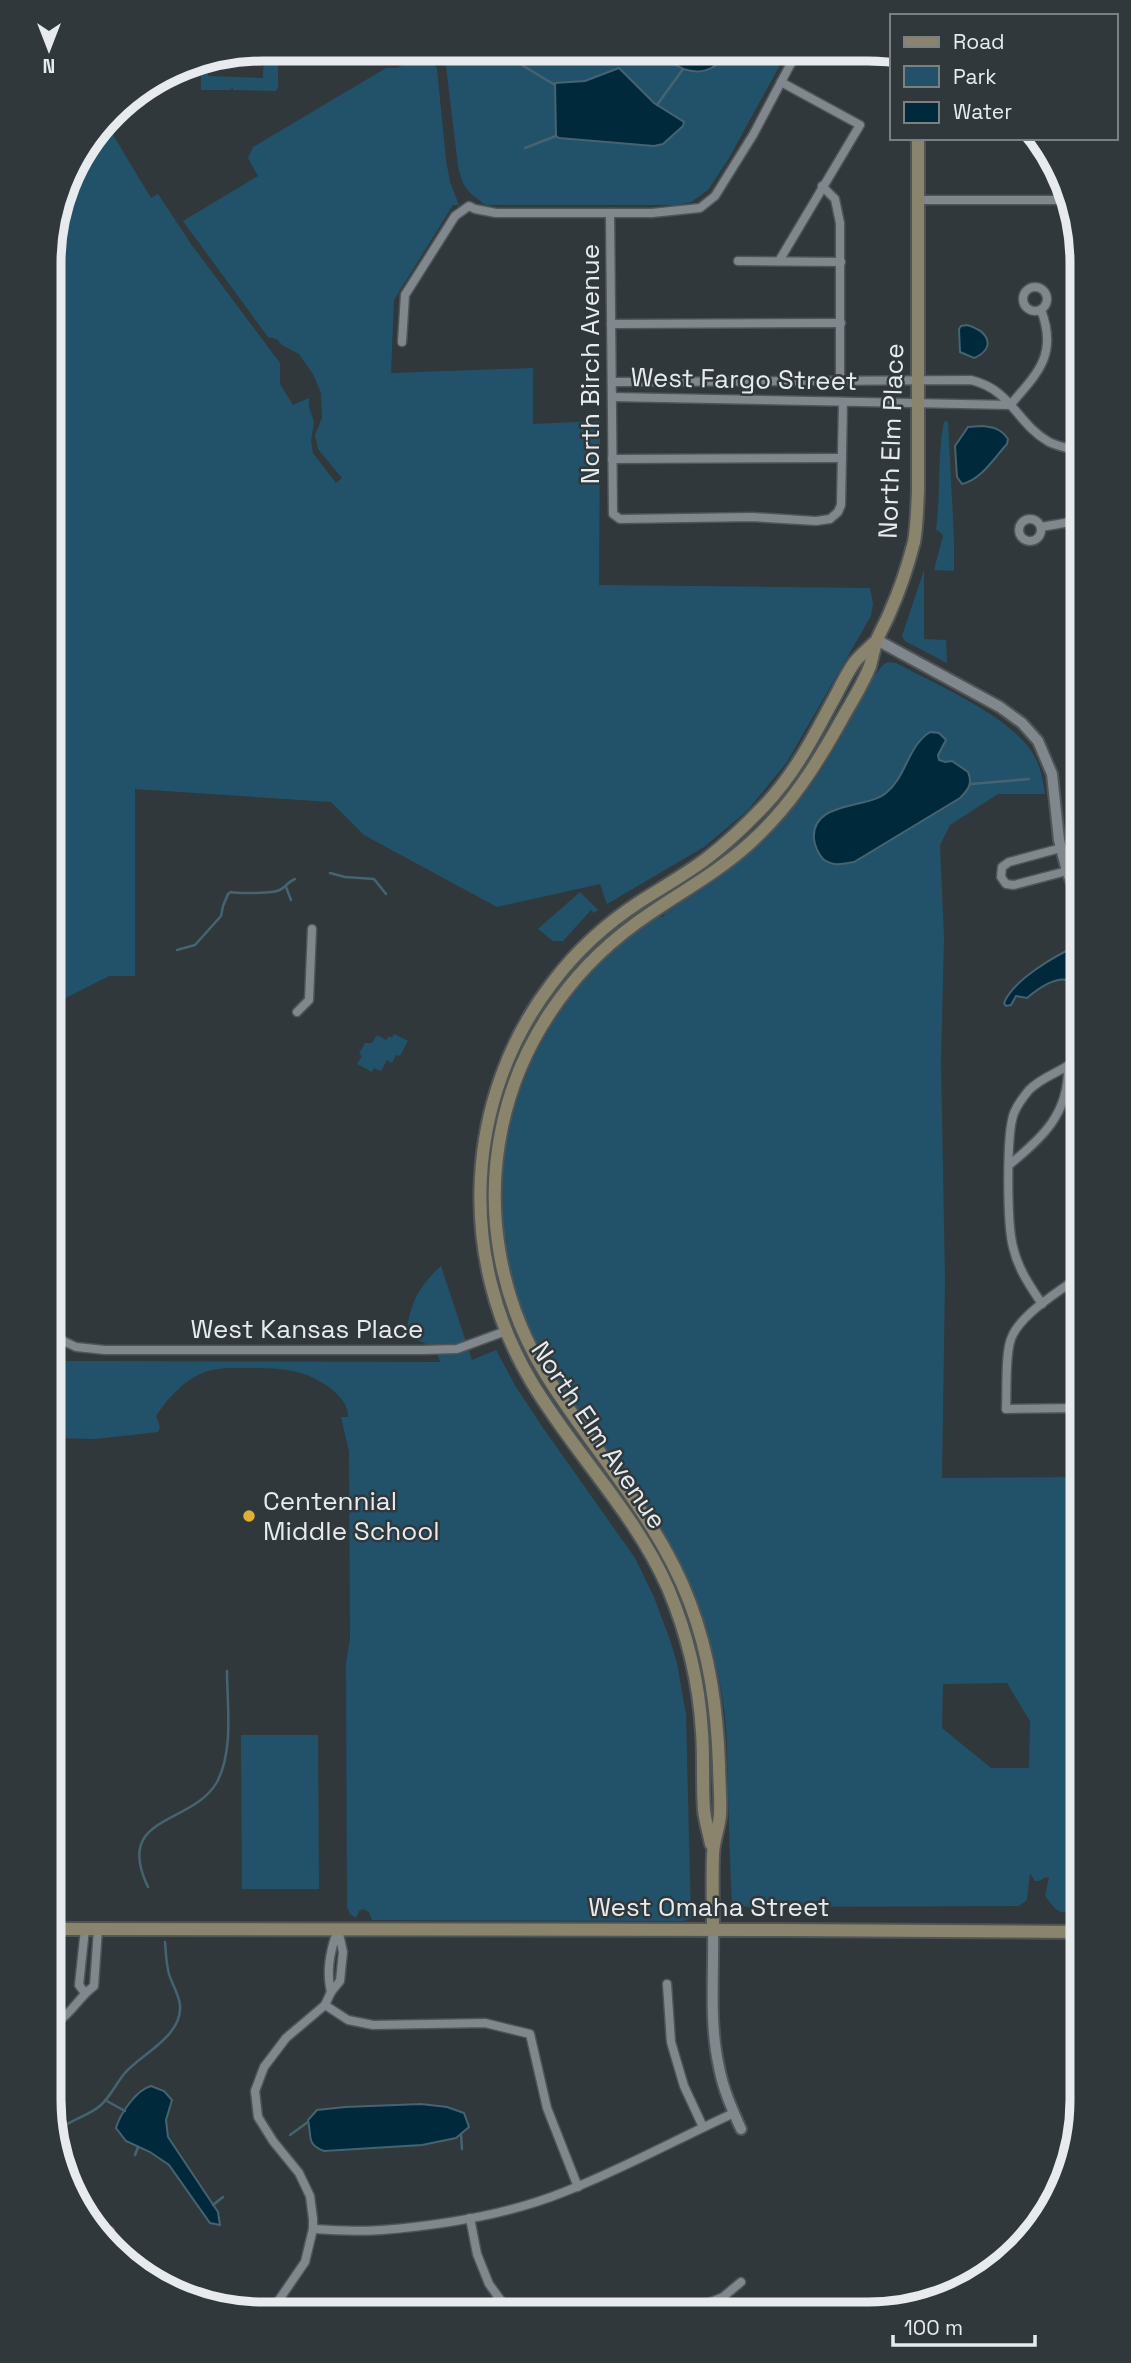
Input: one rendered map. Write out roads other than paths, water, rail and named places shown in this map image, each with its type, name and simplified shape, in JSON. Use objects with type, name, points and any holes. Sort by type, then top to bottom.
[{"type":"main road","name":"North Elm Place","points":[[877,640],[898,591],[914,540],[918,492],[918,140]]},
{"type":"main road","name":"North Elm Avenue","points":[[713,1851],[704,1811],[702,1729],[694,1673],[688,1644],[668,1589],[641,1537],[531,1382],[506,1331],[489,1278],[481,1230],[480,1183],[487,1124],[498,1083],[516,1041],[540,999],[564,968],[607,925],[706,859],[755,816],[786,780],[802,756],[855,662],[877,640]]},
{"type":"main road","name":"North Elm Avenue","points":[[713,1851],[720,1815],[716,1712],[707,1656],[690,1601],[652,1526],[554,1388],[520,1325],[503,1270],[497,1233],[496,1178],[502,1127],[512,1090],[531,1045],[555,1005],[575,979],[620,935],[731,859],[773,821],[809,775],[824,750],[869,669],[877,640]]},
{"type":"main road","points":[[564,968],[575,979]]},
{"type":"main road","points":[[487,1124],[502,1127]]},
{"type":"main road","points":[[506,1331],[520,1325]]},
{"type":"main road","points":[[713,1851],[713,1930]]},
{"type":"main road","name":"West Omaha Street","points":[[61,1929],[1069,1933]]},
{"type":"street","points":[[402,342],[405,295],[455,216],[470,205],[475,209],[496,213],[652,213],[696,209],[715,196],[753,135],[792,61]]},
{"type":"street","points":[[779,261],[860,125],[782,82]]},
{"type":"street","points":[[822,186],[835,199],[838,211],[841,262],[840,382]]},
{"type":"street","points":[[918,200],[1059,200]]},
{"type":"street","name":"North Birch Avenue","points":[[610,213],[612,514],[620,519],[830,519],[841,505],[842,458]]},
{"type":"street","points":[[738,261],[841,262]]},
{"type":"street","points":[[1010,405],[1036,375],[1047,353],[1048,332],[1041,310]]},
{"type":"street","points":[[611,324],[841,323]]},
{"type":"street","name":"West Fargo Street","points":[[612,382],[957,379],[984,383],[999,391],[1035,432],[1049,442],[1070,448]]},
{"type":"street","name":"West Fargo Street","points":[[612,397],[1010,405]]},
{"type":"street","points":[[612,459],[842,458],[843,402]]},
{"type":"street","points":[[1041,527],[1070,522]]},
{"type":"street","points":[[877,640],[1000,707],[1030,732],[1043,749],[1052,774],[1061,848],[1070,877]]},
{"type":"street","points":[[1061,848],[1009,862],[1002,867],[1001,877],[1006,884],[1014,885],[1067,871]]},
{"type":"street","points":[[297,1012],[309,1000],[312,929]]},
{"type":"street","points":[[1009,1165],[1040,1139],[1062,1105],[1068,1085],[1068,1067],[1047,1074],[1028,1091],[1014,1113],[1008,1140],[1012,1245],[1020,1269],[1042,1304]]},
{"type":"street","points":[[1069,1284],[1024,1320],[1011,1338],[1006,1409],[1069,1408]]},
{"type":"street","name":"West Kansas Place","points":[[61,1340],[76,1347],[105,1350],[449,1350],[465,1347],[506,1331]]},
{"type":"street","points":[[85,1993],[79,1985],[92,1929]]},
{"type":"street","points":[[61,2019],[94,1986],[92,1929]]},
{"type":"street","points":[[331,1992],[328,1982],[330,1952],[338,1929]]},
{"type":"street","points":[[278,2302],[305,2262],[313,2229],[310,2196],[299,2173],[258,2117],[255,2091],[264,2067],[286,2039],[325,2005],[340,1981],[342,1952],[338,1929]]},
{"type":"street","points":[[713,1930],[715,2046],[721,2076],[741,2129]]},
{"type":"street","points":[[81,1970],[95,1971]]},
{"type":"street","points":[[667,1984],[671,2042],[684,2086],[703,2127]]},
{"type":"street","points":[[325,2005],[348,2020],[373,2025],[485,2023],[530,2034],[547,2108],[578,2187]]},
{"type":"street","points":[[313,2229],[379,2230],[470,2218],[506,2210],[578,2187],[639,2161],[734,2113]]},
{"type":"street","points":[[470,2218],[477,2254],[489,2284],[502,2302]]},
{"type":"street","points":[[711,2302],[723,2297],[741,2282]]},
{"type":"water","points":[[671,61],[721,61],[701,71],[686,70]]},
{"type":"water","points":[[619,68],[654,103],[684,122],[683,126],[663,144],[654,146],[556,136],[555,83],[585,81]]},
{"type":"water","points":[[967,325],[980,331],[987,340],[986,349],[974,358],[960,352],[959,329]]},
{"type":"water","points":[[982,426],[1000,431],[1008,439],[1007,444],[981,473],[962,484],[957,477],[955,446],[968,427]]},
{"type":"water","points":[[930,732],[939,733],[946,740],[938,755],[939,760],[952,761],[968,772],[970,783],[960,798],[854,862],[834,864],[823,859],[814,839],[815,827],[821,818],[830,812],[886,793],[898,778],[916,745]]},
{"type":"water","points":[[1070,949],[1070,981],[1052,982],[1027,998],[1016,996],[1011,1005],[1006,1006],[1004,1003],[1016,986]]},
{"type":"water","points":[[151,2086],[164,2091],[172,2100],[166,2120],[168,2137],[218,2212],[220,2225],[210,2223],[169,2165],[126,2141],[116,2128],[129,2103]]},
{"type":"water","points":[[421,2104],[447,2107],[464,2113],[469,2127],[456,2138],[422,2145],[324,2151],[312,2143],[308,2120],[317,2110]]},
{"type":"waterway","points":[[516,62],[555,85]]},
{"type":"waterway","points":[[657,105],[683,69]]},
{"type":"waterway","points":[[525,148],[556,136]]},
{"type":"waterway","points":[[971,784],[1029,779]]},
{"type":"waterway","points":[[330,873],[374,879],[386,894]]},
{"type":"waterway","points":[[177,950],[195,945],[221,916],[231,892],[277,891],[295,879]]},
{"type":"waterway","points":[[286,887],[291,900]]},
{"type":"waterway","points":[[148,1887],[140,1863],[140,1846],[148,1833],[205,1796],[217,1782],[222,1769],[228,1742],[227,1671]]},
{"type":"waterway","points":[[63,2127],[101,2105],[124,2074],[160,2044],[175,2026],[180,2005],[168,1970],[165,1942]]},
{"type":"waterway","points":[[105,2100],[125,2111]]},
{"type":"waterway","points":[[290,2135],[308,2122]]},
{"type":"waterway","points":[[461,2134],[462,2149]]},
{"type":"waterway","points":[[135,2155],[138,2147]]},
{"type":"waterway","points":[[213,2205],[223,2197]]},
{"type":"place","name":"Centennial Middle School","points":[[249,1516]]}]
